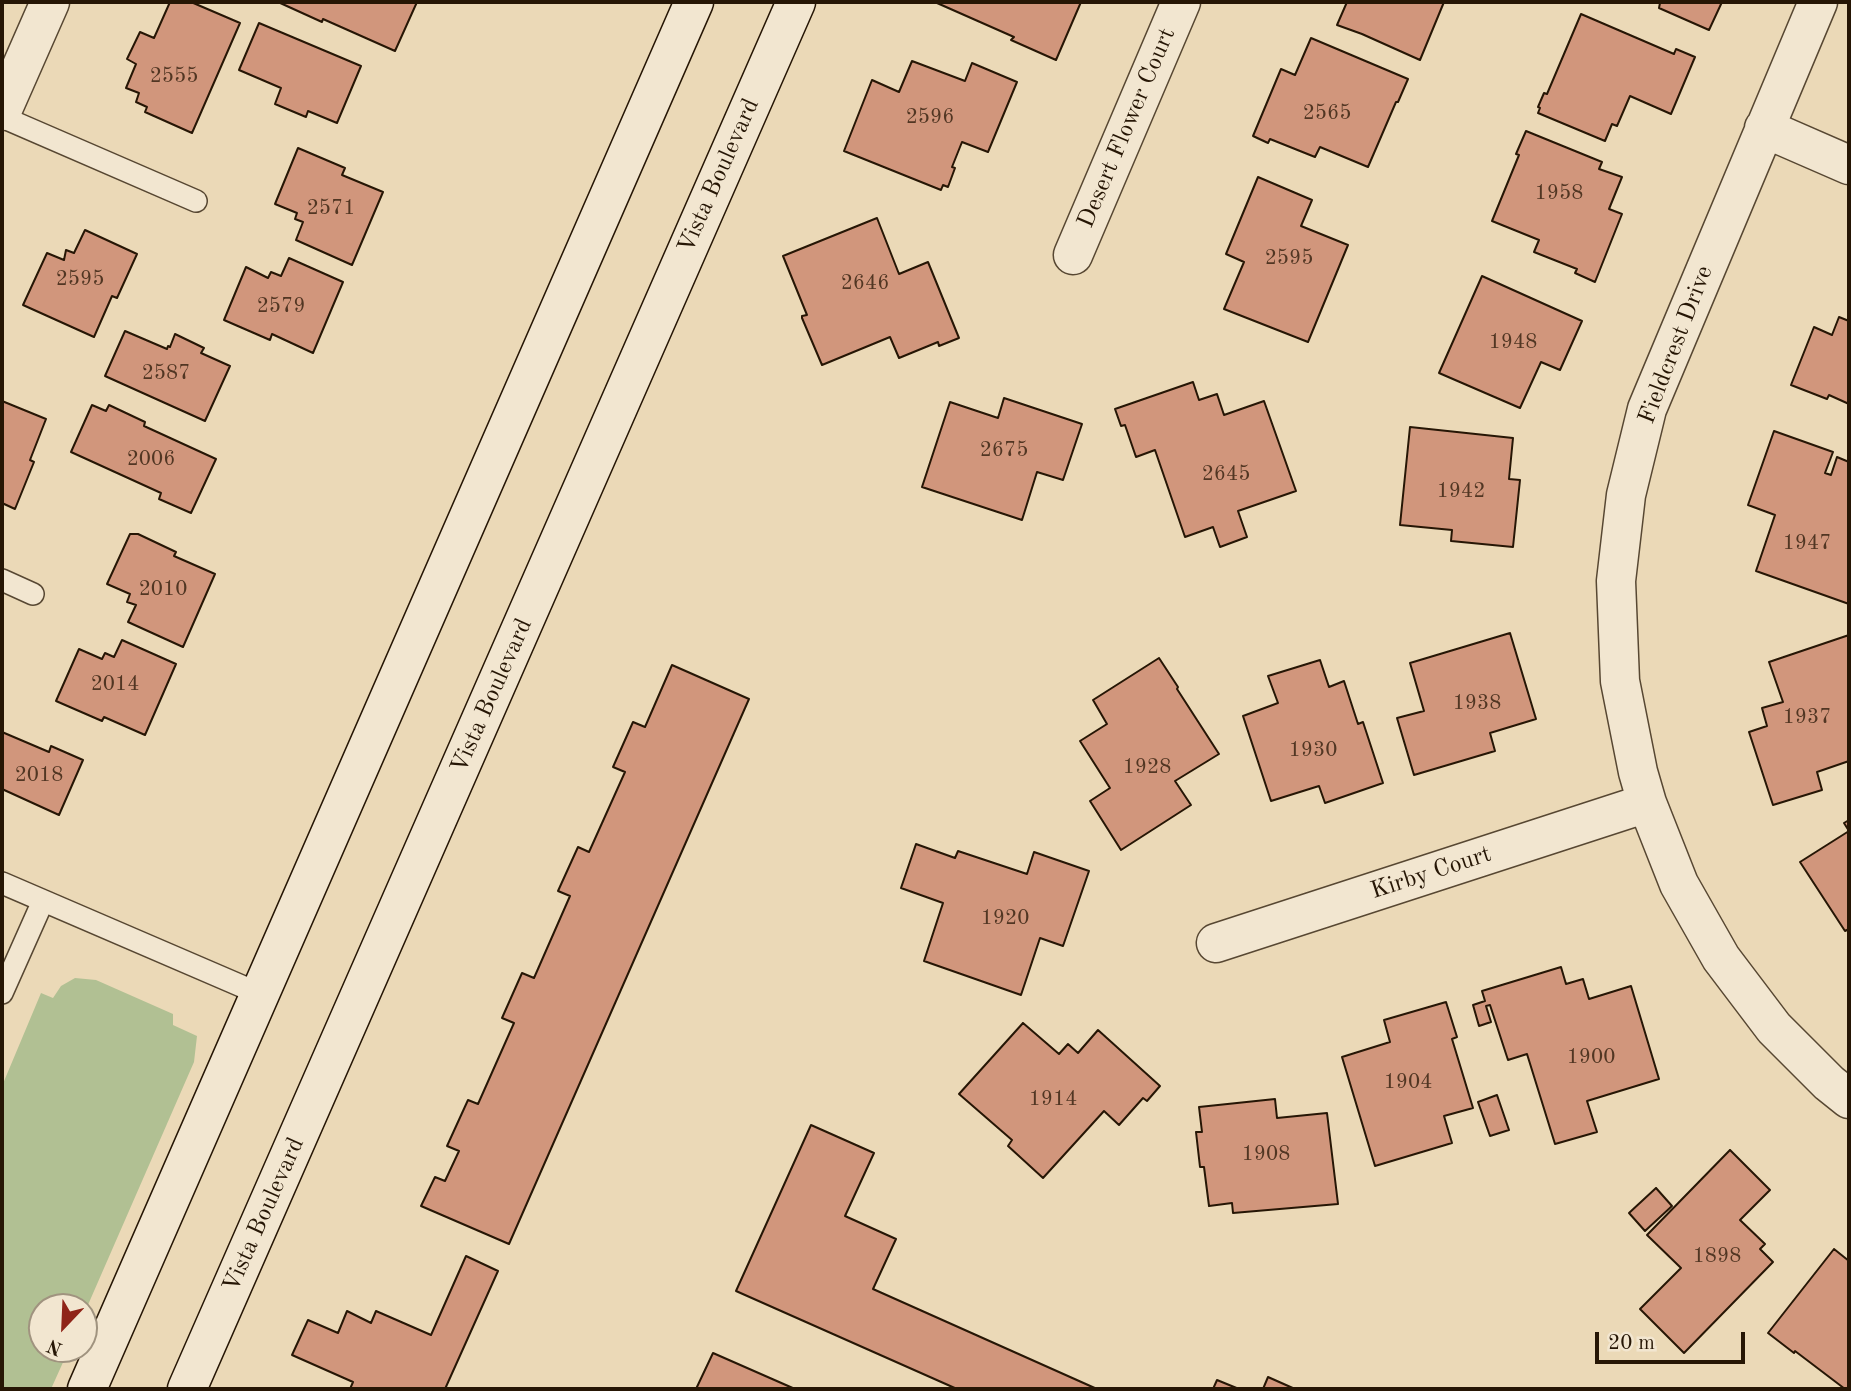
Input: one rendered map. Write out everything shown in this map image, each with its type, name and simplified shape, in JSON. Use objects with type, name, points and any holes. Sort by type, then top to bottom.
[{"type":"main road","points":[[2,111],[50,2]]},
{"type":"main road","points":[[87,1389],[694,2]]},
{"type":"main road","name":"Vista Boulevard","points":[[187,1389],[796,2]]},
{"type":"main road","name":"Desert Flower Court","points":[[1073,255],[1181,2]]},
{"type":"main road","name":"Fieldcrest Drive","points":[[1818,2],[1647,409],[1626,495],[1616,581],[1620,681],[1638,772],[1647,803],[1679,884],[1721,958],[1774,1028],[1829,1083],[1849,1099]]},
{"type":"main road","points":[[1764,128],[1849,165]]},
{"type":"main road","name":"Kirby Court","points":[[1216,943],[1647,803]]},
{"type":"lane","points":[[2,117],[196,201]]},
{"type":"lane","points":[[2,580],[33,594]]},
{"type":"lane","points":[[2,883],[260,994]]},
{"type":"lane","points":[[2,993],[43,901]]},
{"type":"green space","points":[[75,978],[96,980],[173,1014],[173,1025],[197,1036],[194,1062],[93,1293],[28,1293],[28,1363],[63,1363],[51,1389],[2,1389],[2,1086],[41,993],[53,998],[61,986]]},
{"type":"building","points":[[170,2],[191,2],[240,23],[192,133],[145,112],[147,107],[136,102],[139,93],[126,88],[136,64],[127,59],[140,32],[154,38]]},
{"type":"building","points":[[278,2],[417,2],[395,51]]},
{"type":"building","points":[[937,2],[1081,2],[1056,60],[1011,40],[1014,37]]},
{"type":"building","points":[[1347,2],[1444,2],[1420,60],[1337,25]]},
{"type":"building","points":[[1656,2],[1722,2],[1709,30],[1659,8],[1660,3]]},
{"type":"building","points":[[1581,14],[1674,54],[1676,49],[1695,57],[1671,114],[1630,96],[1617,126],[1612,124],[1605,141],[1538,113],[1544,93],[1547,94]]},
{"type":"building","points":[[259,23],[361,66],[337,123],[308,111],[306,117],[275,104],[281,88],[239,70]]},
{"type":"building","points":[[1311,38],[1408,79],[1368,167],[1320,147],[1315,157],[1270,139],[1268,143],[1253,136],[1281,69],[1295,75]]},
{"type":"building","points":[[912,61],[965,81],[972,63],[1017,82],[988,152],[962,142],[952,167],[955,168],[948,187],[943,185],[941,190],[844,151],[872,80],[899,92]]},
{"type":"building","points":[[1526,131],[1602,162],[1599,169],[1622,177],[1609,209],[1622,214],[1595,282],[1575,273],[1577,269],[1534,252],[1539,240],[1492,221]]},
{"type":"building","points":[[298,148],[345,168],[342,175],[383,192],[352,265],[296,240],[303,222],[295,219],[297,213],[275,204]]},
{"type":"building","points":[[1258,177],[1312,200],[1301,226],[1348,245],[1308,342],[1224,309],[1244,262],[1226,254]]},
{"type":"building","points":[[877,218],[899,274],[928,262],[959,338],[939,346],[938,342],[899,358],[890,337],[822,365],[802,318],[807,315],[783,256]]},
{"type":"building","points":[[85,230],[137,254],[117,298],[112,296],[94,337],[23,305],[47,253],[64,260],[66,250],[74,253]]},
{"type":"building","points":[[289,258],[343,282],[313,353],[272,334],[270,340],[224,320],[246,267],[268,278],[271,272],[281,276]]},
{"type":"building","points":[[1482,276],[1582,321],[1560,370],[1541,362],[1520,408],[1439,373]]},
{"type":"building","points":[[1839,317],[1849,321],[1849,404],[1829,395],[1827,399],[1791,385],[1814,327],[1832,335]]},
{"type":"building","points":[[125,331],[167,349],[175,334],[204,348],[201,353],[230,366],[205,421],[105,376]]},
{"type":"building","points":[[1193,382],[1199,400],[1217,394],[1224,415],[1264,401],[1296,491],[1238,511],[1247,537],[1220,547],[1213,527],[1185,537],[1155,450],[1136,457],[1125,425],[1121,426],[1115,409]]},
{"type":"building","points":[[1004,398],[1082,424],[1063,480],[1037,472],[1022,520],[922,487],[950,402],[998,418]]},
{"type":"building","points":[[2,401],[46,419],[30,460],[34,462],[15,509],[2,503]]},
{"type":"building","points":[[92,405],[106,411],[109,405],[145,422],[144,426],[216,459],[191,513],[159,499],[161,493],[71,452]]},
{"type":"building","points":[[1410,427],[1513,438],[1509,479],[1520,480],[1513,547],[1451,541],[1452,530],[1400,525]]},
{"type":"building","points":[[1774,431],[1833,452],[1825,473],[1831,475],[1837,457],[1849,462],[1849,604],[1756,571],[1775,515],[1748,505]]},
{"type":"building","points":[[130,534],[138,534],[176,552],[174,556],[215,574],[183,647],[128,622],[136,605],[127,602],[130,594],[107,584]]},
{"type":"building","points":[[1510,633],[1536,719],[1490,733],[1495,751],[1414,775],[1397,718],[1424,711],[1410,663]]},
{"type":"building","points":[[1849,635],[1849,761],[1817,772],[1822,790],[1773,805],[1749,732],[1767,726],[1762,708],[1783,702],[1769,662]]},
{"type":"building","points":[[122,640],[176,664],[145,735],[104,717],[102,721],[56,701],[79,649],[102,659],[105,653],[114,657]]},
{"type":"building","points":[[1159,658],[1219,754],[1175,781],[1191,805],[1121,850],[1090,801],[1110,788],[1080,741],[1107,724],[1093,700]]},
{"type":"building","points":[[1320,660],[1329,687],[1344,681],[1358,724],[1363,722],[1383,783],[1325,803],[1319,786],[1271,801],[1243,716],[1278,703],[1268,676]]},
{"type":"building","points":[[672,665],[749,699],[509,1244],[421,1206],[435,1177],[445,1181],[459,1151],[447,1146],[468,1100],[478,1104],[514,1023],[502,1018],[522,973],[534,978],[570,896],[558,891],[578,847],[589,852],[625,772],[613,767],[633,722],[645,727]]},
{"type":"building","points":[[2,732],[49,752],[51,746],[83,760],[59,815],[2,789]]},
{"type":"building","points":[[1849,831],[1849,929],[1845,931],[1800,862]]},
{"type":"building","points":[[916,844],[955,858],[958,851],[1027,874],[1034,852],[1089,871],[1063,946],[1040,938],[1021,995],[924,961],[943,903],[901,888]]},
{"type":"building","points":[[1561,967],[1566,984],[1583,979],[1589,999],[1631,986],[1659,1079],[1587,1101],[1597,1132],[1555,1144],[1527,1054],[1508,1060],[1490,1005],[1486,1006],[1491,1022],[1479,1026],[1473,1005],[1485,1001],[1482,991]]},
{"type":"building","points":[[1446,1002],[1457,1037],[1452,1039],[1473,1108],[1444,1116],[1452,1143],[1375,1166],[1342,1057],[1390,1042],[1384,1020]]},
{"type":"building","points":[[1023,1023],[1059,1054],[1068,1044],[1078,1053],[1098,1030],[1160,1086],[1147,1101],[1143,1098],[1119,1125],[1104,1111],[1043,1178],[1008,1146],[1012,1140],[959,1094]]},
{"type":"building","points":[[1497,1095],[1509,1130],[1490,1136],[1478,1102]]},
{"type":"building","points":[[1275,1099],[1277,1118],[1327,1113],[1338,1204],[1233,1213],[1232,1203],[1209,1206],[1204,1167],[1200,1167],[1196,1132],[1202,1132],[1199,1107]]},
{"type":"building","points":[[811,1125],[874,1153],[845,1216],[896,1239],[873,1289],[1097,1389],[957,1389],[736,1291]]},
{"type":"building","points":[[1730,1150],[1770,1190],[1740,1220],[1765,1244],[1760,1249],[1773,1262],[1684,1353],[1640,1309],[1681,1268],[1647,1235]]},
{"type":"building","points":[[1656,1188],[1672,1206],[1645,1231],[1629,1213]]},
{"type":"building","points":[[1834,1249],[1849,1261],[1848,1389],[1768,1333]]},
{"type":"building","points":[[466,1256],[498,1271],[445,1389],[350,1389],[353,1382],[292,1355],[308,1320],[338,1333],[347,1311],[371,1323],[376,1311],[431,1335]]},
{"type":"building","points":[[713,1353],[795,1389],[696,1389]]},
{"type":"building","points":[[1268,1377],[1295,1389],[1263,1389]]},
{"type":"building","points":[[1217,1380],[1239,1389],[1213,1389]]}]
